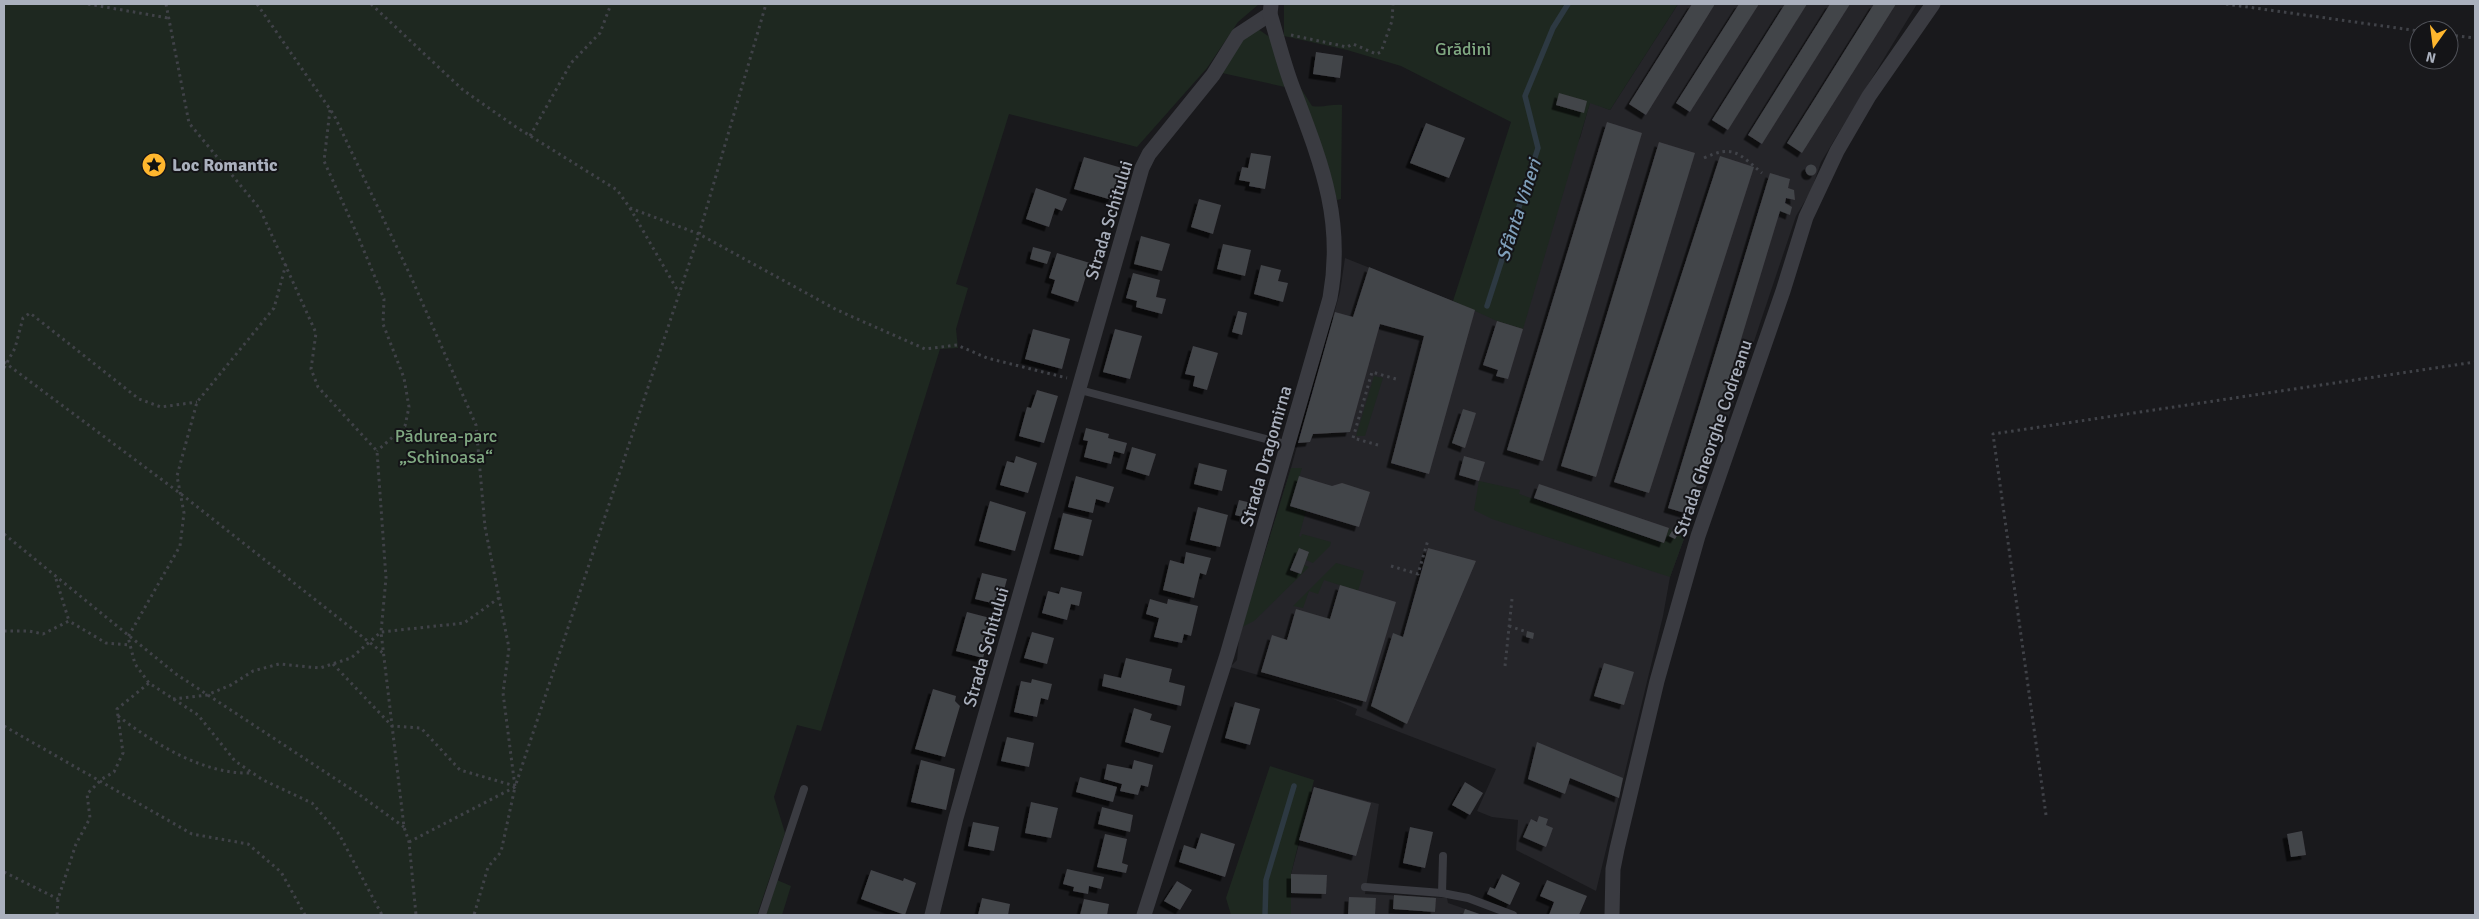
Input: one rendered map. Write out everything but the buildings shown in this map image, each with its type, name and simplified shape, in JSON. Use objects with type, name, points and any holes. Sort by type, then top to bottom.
[{"type":"street","name":"Strada Gheorghe Codreanu","points":[[1612,915],[1613,869],[1659,671],[1698,536],[1771,327],[1806,217],[1837,151],[1869,96],[1933,4]]},
{"type":"street","name":"Strada Dragomirna","points":[[1144,915],[1227,655],[1289,445],[1330,298],[1335,273],[1334,222],[1324,174],[1318,150],[1290,81],[1270,9]]},
{"type":"street","name":"Strada Schitului","points":[[932,915],[956,818],[1142,168],[1149,154],[1213,75],[1238,35],[1270,9]]},
{"type":"lane","points":[[1081,386],[1289,445]]},
{"type":"lane","points":[[762,915],[804,789]]},
{"type":"lane","points":[[1442,893],[1443,856]]},
{"type":"lane","points":[[1365,887],[1442,893],[1468,898],[1513,915]]},
{"type":"path","points":[[88,4],[168,18]]},
{"type":"path","points":[[166,4],[189,123],[260,209],[316,333],[312,369],[318,387],[377,451],[386,578],[381,632],[404,827],[409,842],[416,915]]},
{"type":"path","points":[[257,4],[330,109],[411,277],[476,425],[485,527],[509,648],[503,693],[515,787]]},
{"type":"path","points":[[371,4],[463,90],[530,136],[617,190],[630,208],[679,294]]},
{"type":"path","points":[[530,136],[571,63],[600,34],[611,4]]},
{"type":"path","points":[[474,915],[488,867],[501,852],[515,787],[699,234],[766,4]]},
{"type":"path","points":[[1275,31],[1346,48],[1353,44],[1376,54],[1381,52],[1392,21],[1392,4]]},
{"type":"path","points":[[2226,4],[2409,30]]},
{"type":"path","points":[[2459,36],[2475,38]]},
{"type":"path","points":[[330,109],[324,162],[384,299],[383,324],[404,378],[409,406],[405,426],[377,451]]},
{"type":"path","points":[[1704,158],[1722,150],[1735,152],[1762,173]]},
{"type":"path","points":[[630,208],[699,234],[837,310],[925,349],[957,345],[987,358],[1081,386]]},
{"type":"path","points":[[286,263],[274,308],[197,402],[177,476],[184,514],[180,546],[128,637],[135,664],[149,683],[198,715],[235,761],[253,773],[312,803],[339,834],[382,915]]},
{"type":"path","points":[[4,368],[5,363],[15,348],[23,318],[30,313],[139,399],[161,407],[197,402]]},
{"type":"path","points":[[2046,815],[1993,434],[2475,362]]},
{"type":"path","points":[[5,363],[181,494],[383,653]]},
{"type":"path","points":[[1378,445],[1353,438],[1372,372],[1396,379]]},
{"type":"path","points":[[4,534],[128,637],[207,695],[357,793],[404,827]]},
{"type":"path","points":[[1391,566],[1418,574],[1428,540]]},
{"type":"path","points":[[56,578],[69,621],[106,642],[130,645]]},
{"type":"path","points":[[173,699],[207,695],[231,685],[253,671],[278,664],[320,668],[351,658],[381,632],[464,623],[499,598]]},
{"type":"path","points":[[1505,666],[1512,599]]},
{"type":"path","points":[[4,631],[30,631],[43,634],[69,621]]},
{"type":"path","points":[[1509,626],[1527,632]]},
{"type":"path","points":[[332,664],[392,726],[421,728],[460,770],[515,787]]},
{"type":"path","points":[[57,915],[58,899],[76,844],[90,818],[87,794],[99,782],[114,772],[123,753],[117,709],[149,683]]},
{"type":"path","points":[[118,715],[150,739],[174,752],[232,774],[253,773]]},
{"type":"path","points":[[4,726],[192,834],[248,844],[281,872],[305,915]]},
{"type":"path","points":[[409,842],[515,787]]},
{"type":"path","points":[[4,872],[58,899]]},
{"type":"shaded area","points":[[1678,4],[1917,4],[1821,162],[1811,191],[1796,216],[1730,413],[1670,577],[1663,616],[1596,891],[1516,850],[1518,820],[1492,817],[1477,811],[1496,769],[1355,715],[1357,709],[1317,692],[1230,667],[1237,660],[1239,638],[1291,468],[1340,292],[1345,258],[1475,310],[1580,138],[1590,102],[1610,110]]},
{"type":"shaded area","points":[[1314,787],[1379,804],[1365,894],[1447,898],[1448,903],[1483,915],[1291,915],[1291,874]]},
{"type":"green space","name":"Pădurea-parc „Schinoasa“","points":[[4,4],[1259,4],[1238,22],[1207,68],[1137,147],[1009,114],[956,284],[968,288],[956,329],[958,348],[940,349],[821,731],[797,725],[774,797],[785,833],[757,915],[4,915]]},
{"type":"green space","name":"Grădini","points":[[1284,4],[1678,4],[1610,110],[1590,103],[1523,329],[1497,321],[1453,301],[1511,122],[1401,66],[1347,50],[1284,36]]},
{"type":"green space","points":[[1258,29],[1271,38],[1285,87],[1222,73],[1248,32]]},
{"type":"green space","points":[[1298,84],[1312,106],[1342,105],[1341,199],[1337,200],[1323,150]]},
{"type":"green space","points":[[1374,376],[1383,378],[1365,436],[1356,436]]},
{"type":"green space","points":[[1291,468],[1302,468],[1290,506],[1306,511],[1299,536],[1301,537],[1302,534],[1331,542],[1330,546],[1313,563],[1306,560],[1309,552],[1299,548],[1290,570],[1301,574],[1304,565],[1309,567],[1254,621],[1242,627]]},
{"type":"green space","points":[[1479,481],[1520,490],[1519,494],[1664,543],[1669,528],[1672,531],[1670,536],[1675,539],[1678,534],[1685,536],[1670,577],[1492,519],[1474,510]]},
{"type":"green space","points":[[1336,563],[1364,571],[1358,591],[1324,580],[1318,594],[1309,591],[1303,608],[1293,606]]},
{"type":"green space","points":[[1270,766],[1314,780],[1291,874],[1291,915],[1231,915],[1226,898]]},
{"type":"green space","points":[[777,880],[791,886],[782,915],[766,915]]},
{"type":"waterway","name":"Sfânta Vineri","points":[[1487,306],[1538,148],[1525,96],[1553,28],[1568,4]]},
{"type":"waterway","name":"Sfânta Vineri","points":[[1265,915],[1266,880],[1294,786]]},
{"type":"place","name":"Loc Romantic","points":[[154,165]]}]
